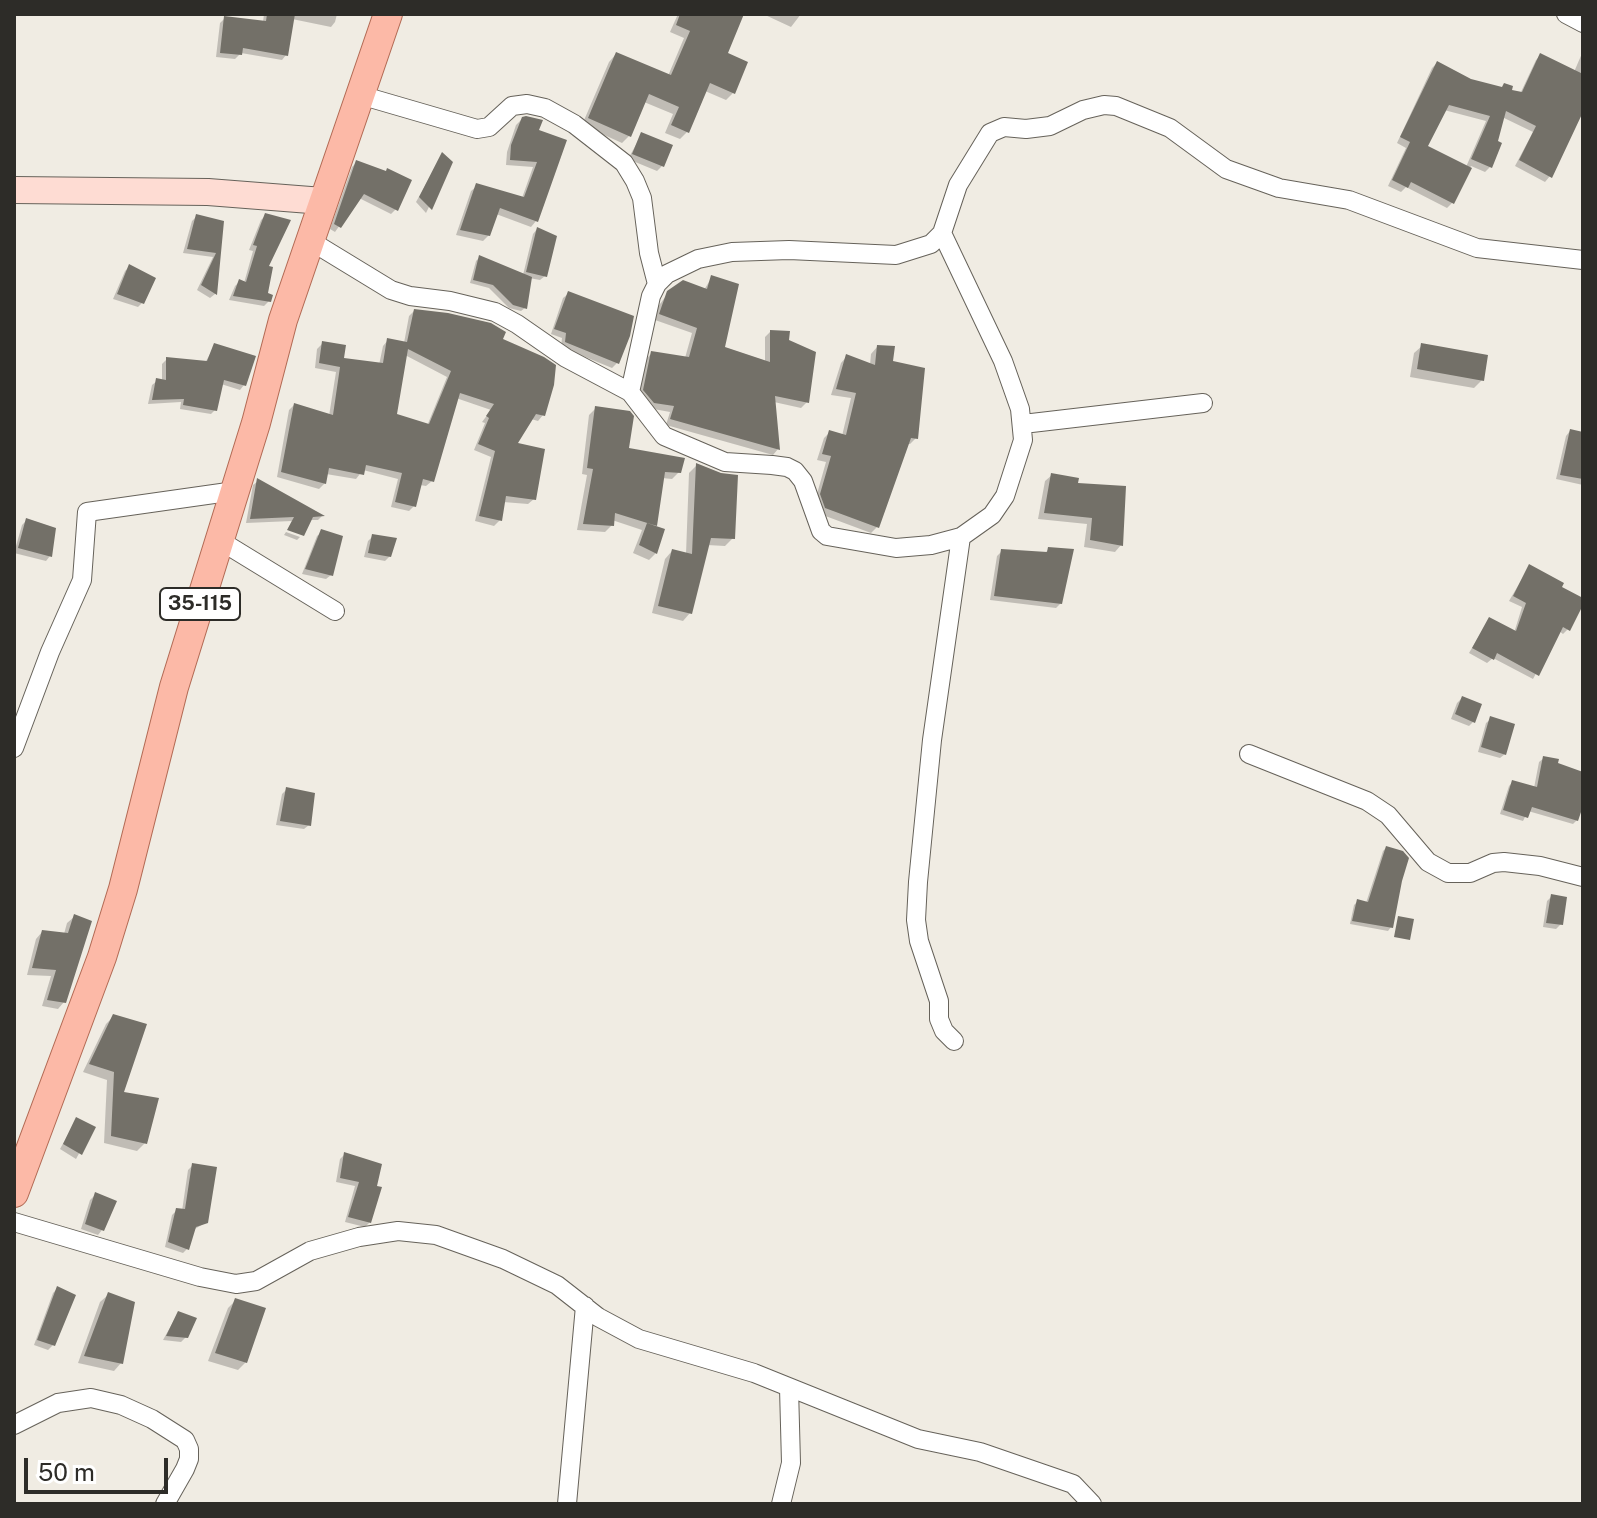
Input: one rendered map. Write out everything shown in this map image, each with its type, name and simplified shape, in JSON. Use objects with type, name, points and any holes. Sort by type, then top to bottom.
[{"type":"main road","name":"35-115","points":[[14,1193],[102,957],[123,889],[170,701],[235,491],[283,320],[388,14]]},
{"type":"street","points":[[1566,14],[1583,23]]},
{"type":"street","points":[[360,95],[477,129],[489,127],[512,106],[527,104],[545,108],[574,124],[624,163],[635,181],[642,198],[649,253],[657,284]]},
{"type":"street","points":[[630,392],[651,296],[657,284],[680,267],[714,255],[766,250],[896,255],[931,244],[942,233],[958,185],[990,133],[1004,127],[1026,129],[1050,126],[1083,110],[1104,105],[1116,106],[1170,128],[1226,169],[1279,188],[1349,200],[1477,248],[1583,260]]},
{"type":"street","points":[[14,190],[208,192],[323,201]]},
{"type":"street","points":[[309,240],[391,290],[495,312],[566,358],[630,392],[664,436],[725,462],[787,467],[795,471],[803,481],[821,531],[827,536],[896,548],[931,545],[961,537],[992,515],[1005,496],[1021,449],[1023,424],[1003,361],[942,233]]},
{"type":"street","points":[[1023,424],[1203,403]]},
{"type":"street","points":[[14,748],[50,652],[82,580],[87,512],[235,491]]},
{"type":"street","points":[[954,1041],[944,1031],[939,1019],[939,1001],[919,941],[916,920],[932,740],[961,537]]},
{"type":"street","points":[[219,540],[335,611]]},
{"type":"street","points":[[1249,754],[1367,801],[1388,815],[1428,862],[1448,873],[1470,873],[1493,863],[1504,862],[1540,866],[1583,877]]},
{"type":"street","points":[[14,1222],[200,1277],[236,1284],[256,1281],[310,1251],[378,1233],[418,1232],[455,1241],[503,1259],[557,1285],[598,1317],[639,1339],[754,1373],[918,1439],[980,1452],[1073,1484],[1092,1504]]},
{"type":"street","points":[[567,1504],[585,1306]]},
{"type":"street","points":[[781,1504],[791,1463],[789,1388]]},
{"type":"street","points":[[14,1425],[58,1403],[91,1398],[121,1405],[152,1419],[185,1440],[189,1449],[185,1469],[165,1504]]},
{"type":"building","points":[[267,14],[295,14],[288,56],[243,48],[242,55],[220,53],[224,16],[266,21]]},
{"type":"building","points":[[680,14],[744,14],[728,53],[748,62],[735,94],[710,83],[689,133],[671,125],[679,107],[649,94],[631,137],[588,118],[616,52],[671,75],[690,31],[676,25]]},
{"type":"building","points":[[1540,53],[1583,74],[1583,112],[1552,178],[1519,160],[1536,126],[1506,111],[1498,141],[1502,143],[1492,168],[1471,159],[1490,116],[1449,105],[1428,146],[1472,168],[1454,204],[1411,182],[1408,188],[1392,180],[1410,142],[1400,137],[1437,61],[1471,79],[1502,87],[1504,83],[1513,86],[1512,90],[1522,92]]},
{"type":"building","points":[[522,117],[543,120],[539,130],[567,140],[538,222],[500,208],[490,236],[460,230],[476,183],[524,197],[537,162],[510,160],[511,145]]},
{"type":"building","points":[[641,132],[673,145],[664,167],[632,154]]},
{"type":"building","points":[[442,152],[453,162],[432,210],[419,197]]},
{"type":"building","points":[[356,160],[386,171],[387,168],[412,180],[398,211],[364,194],[341,228],[334,224]]},
{"type":"building","points":[[265,213],[291,220],[269,266],[273,267],[268,293],[273,295],[271,302],[233,296],[239,279],[246,282],[257,246],[253,245]]},
{"type":"building","points":[[196,214],[224,221],[217,295],[201,285],[216,253],[187,249]]},
{"type":"building","points":[[537,227],[557,236],[547,277],[526,272]]},
{"type":"building","points":[[479,255],[532,277],[527,309],[513,305],[493,285],[473,280]]},
{"type":"building","points":[[129,264],[156,278],[144,304],[117,294]]},
{"type":"building","points":[[711,275],[739,284],[725,347],[770,362],[770,330],[790,331],[789,340],[816,352],[809,403],[775,396],[780,450],[670,419],[674,406],[654,403],[643,390],[651,351],[689,357],[697,328],[659,314],[667,291],[683,280],[707,289]]},
{"type":"building","points":[[568,291],[634,316],[619,364],[565,342],[566,333],[554,329]]},
{"type":"building","points":[[414,309],[448,313],[491,323],[506,332],[503,339],[556,365],[545,416],[536,414],[518,443],[545,449],[536,500],[506,496],[502,521],[479,516],[495,451],[478,444],[489,418],[486,416],[494,404],[460,393],[434,482],[423,479],[416,507],[395,502],[402,473],[366,465],[364,475],[329,468],[326,484],[281,472],[294,403],[333,415],[340,367],[319,363],[322,341],[346,345],[344,358],[383,363],[387,338],[407,342]],"holes":[[[408,349],[451,371],[429,424],[397,414]]]},
{"type":"building","points":[[214,343],[256,356],[246,386],[224,380],[217,411],[183,405],[184,399],[152,400],[156,378],[166,380],[166,357],[207,361]]},
{"type":"building","points":[[1421,343],[1488,355],[1484,381],[1417,369]]},
{"type":"building","points":[[877,345],[895,346],[893,361],[925,368],[918,439],[911,438],[879,528],[825,508],[820,494],[831,456],[822,454],[829,430],[846,435],[856,393],[836,389],[846,354],[875,365]]},
{"type":"building","points":[[595,406],[630,411],[634,416],[629,448],[685,458],[681,473],[665,472],[657,526],[615,513],[614,526],[583,524],[593,469],[587,468]]},
{"type":"building","points":[[1570,429],[1583,432],[1583,479],[1560,475]]},
{"type":"building","points":[[696,463],[721,473],[738,475],[735,539],[711,538],[692,614],[658,606],[672,549],[692,554]]},
{"type":"building","points":[[1051,473],[1079,478],[1078,483],[1126,486],[1123,546],[1090,540],[1092,518],[1044,513]]},
{"type":"building","points":[[257,478],[325,516],[313,517],[304,536],[287,530],[294,517],[250,519]]},
{"type":"building","points":[[26,518],[56,528],[52,557],[18,548]]},
{"type":"building","points":[[647,523],[665,529],[657,554],[639,545]]},
{"type":"building","points":[[321,529],[343,536],[333,576],[305,569]]},
{"type":"building","points":[[372,534],[397,538],[391,557],[368,553]]},
{"type":"building","points":[[1048,547],[1074,549],[1062,604],[994,596],[1001,549],[1047,552]]},
{"type":"building","points":[[1529,564],[1564,583],[1562,587],[1583,598],[1583,605],[1570,631],[1563,627],[1539,676],[1497,653],[1494,660],[1472,648],[1489,617],[1516,631],[1526,603],[1513,596]]},
{"type":"building","points":[[1462,696],[1482,704],[1475,723],[1455,714]]},
{"type":"building","points":[[1490,716],[1515,724],[1506,755],[1481,747]]},
{"type":"building","points":[[1543,756],[1559,759],[1558,763],[1583,772],[1583,806],[1578,821],[1532,807],[1528,818],[1503,810],[1512,780],[1537,787]]},
{"type":"building","points":[[286,787],[315,793],[311,826],[280,821]]},
{"type":"building","points":[[1386,846],[1403,851],[1409,858],[1393,928],[1352,921],[1357,899],[1368,902]]},
{"type":"building","points":[[1551,894],[1567,897],[1563,925],[1546,923]]},
{"type":"building","points":[[74,914],[92,921],[66,1003],[47,1000],[56,970],[32,968],[42,930],[68,933]]},
{"type":"building","points":[[1398,916],[1414,919],[1410,940],[1394,937]]},
{"type":"building","points":[[113,1014],[147,1024],[124,1092],[159,1098],[147,1144],[111,1136],[114,1072],[89,1064]]},
{"type":"building","points":[[76,1117],[96,1127],[82,1155],[63,1144]]},
{"type":"building","points":[[344,1152],[382,1164],[377,1186],[382,1187],[371,1223],[348,1217],[359,1182],[340,1178]]},
{"type":"building","points":[[192,1163],[217,1167],[208,1223],[196,1227],[189,1250],[168,1242],[176,1208],[185,1209]]},
{"type":"building","points":[[95,1192],[117,1201],[104,1231],[85,1224]]},
{"type":"building","points":[[57,1286],[76,1295],[55,1346],[37,1340]]},
{"type":"building","points":[[108,1292],[135,1302],[123,1364],[84,1356]]},
{"type":"building","points":[[235,1298],[266,1308],[247,1363],[215,1353]]},
{"type":"building","points":[[178,1311],[197,1318],[188,1338],[166,1336]]}]
